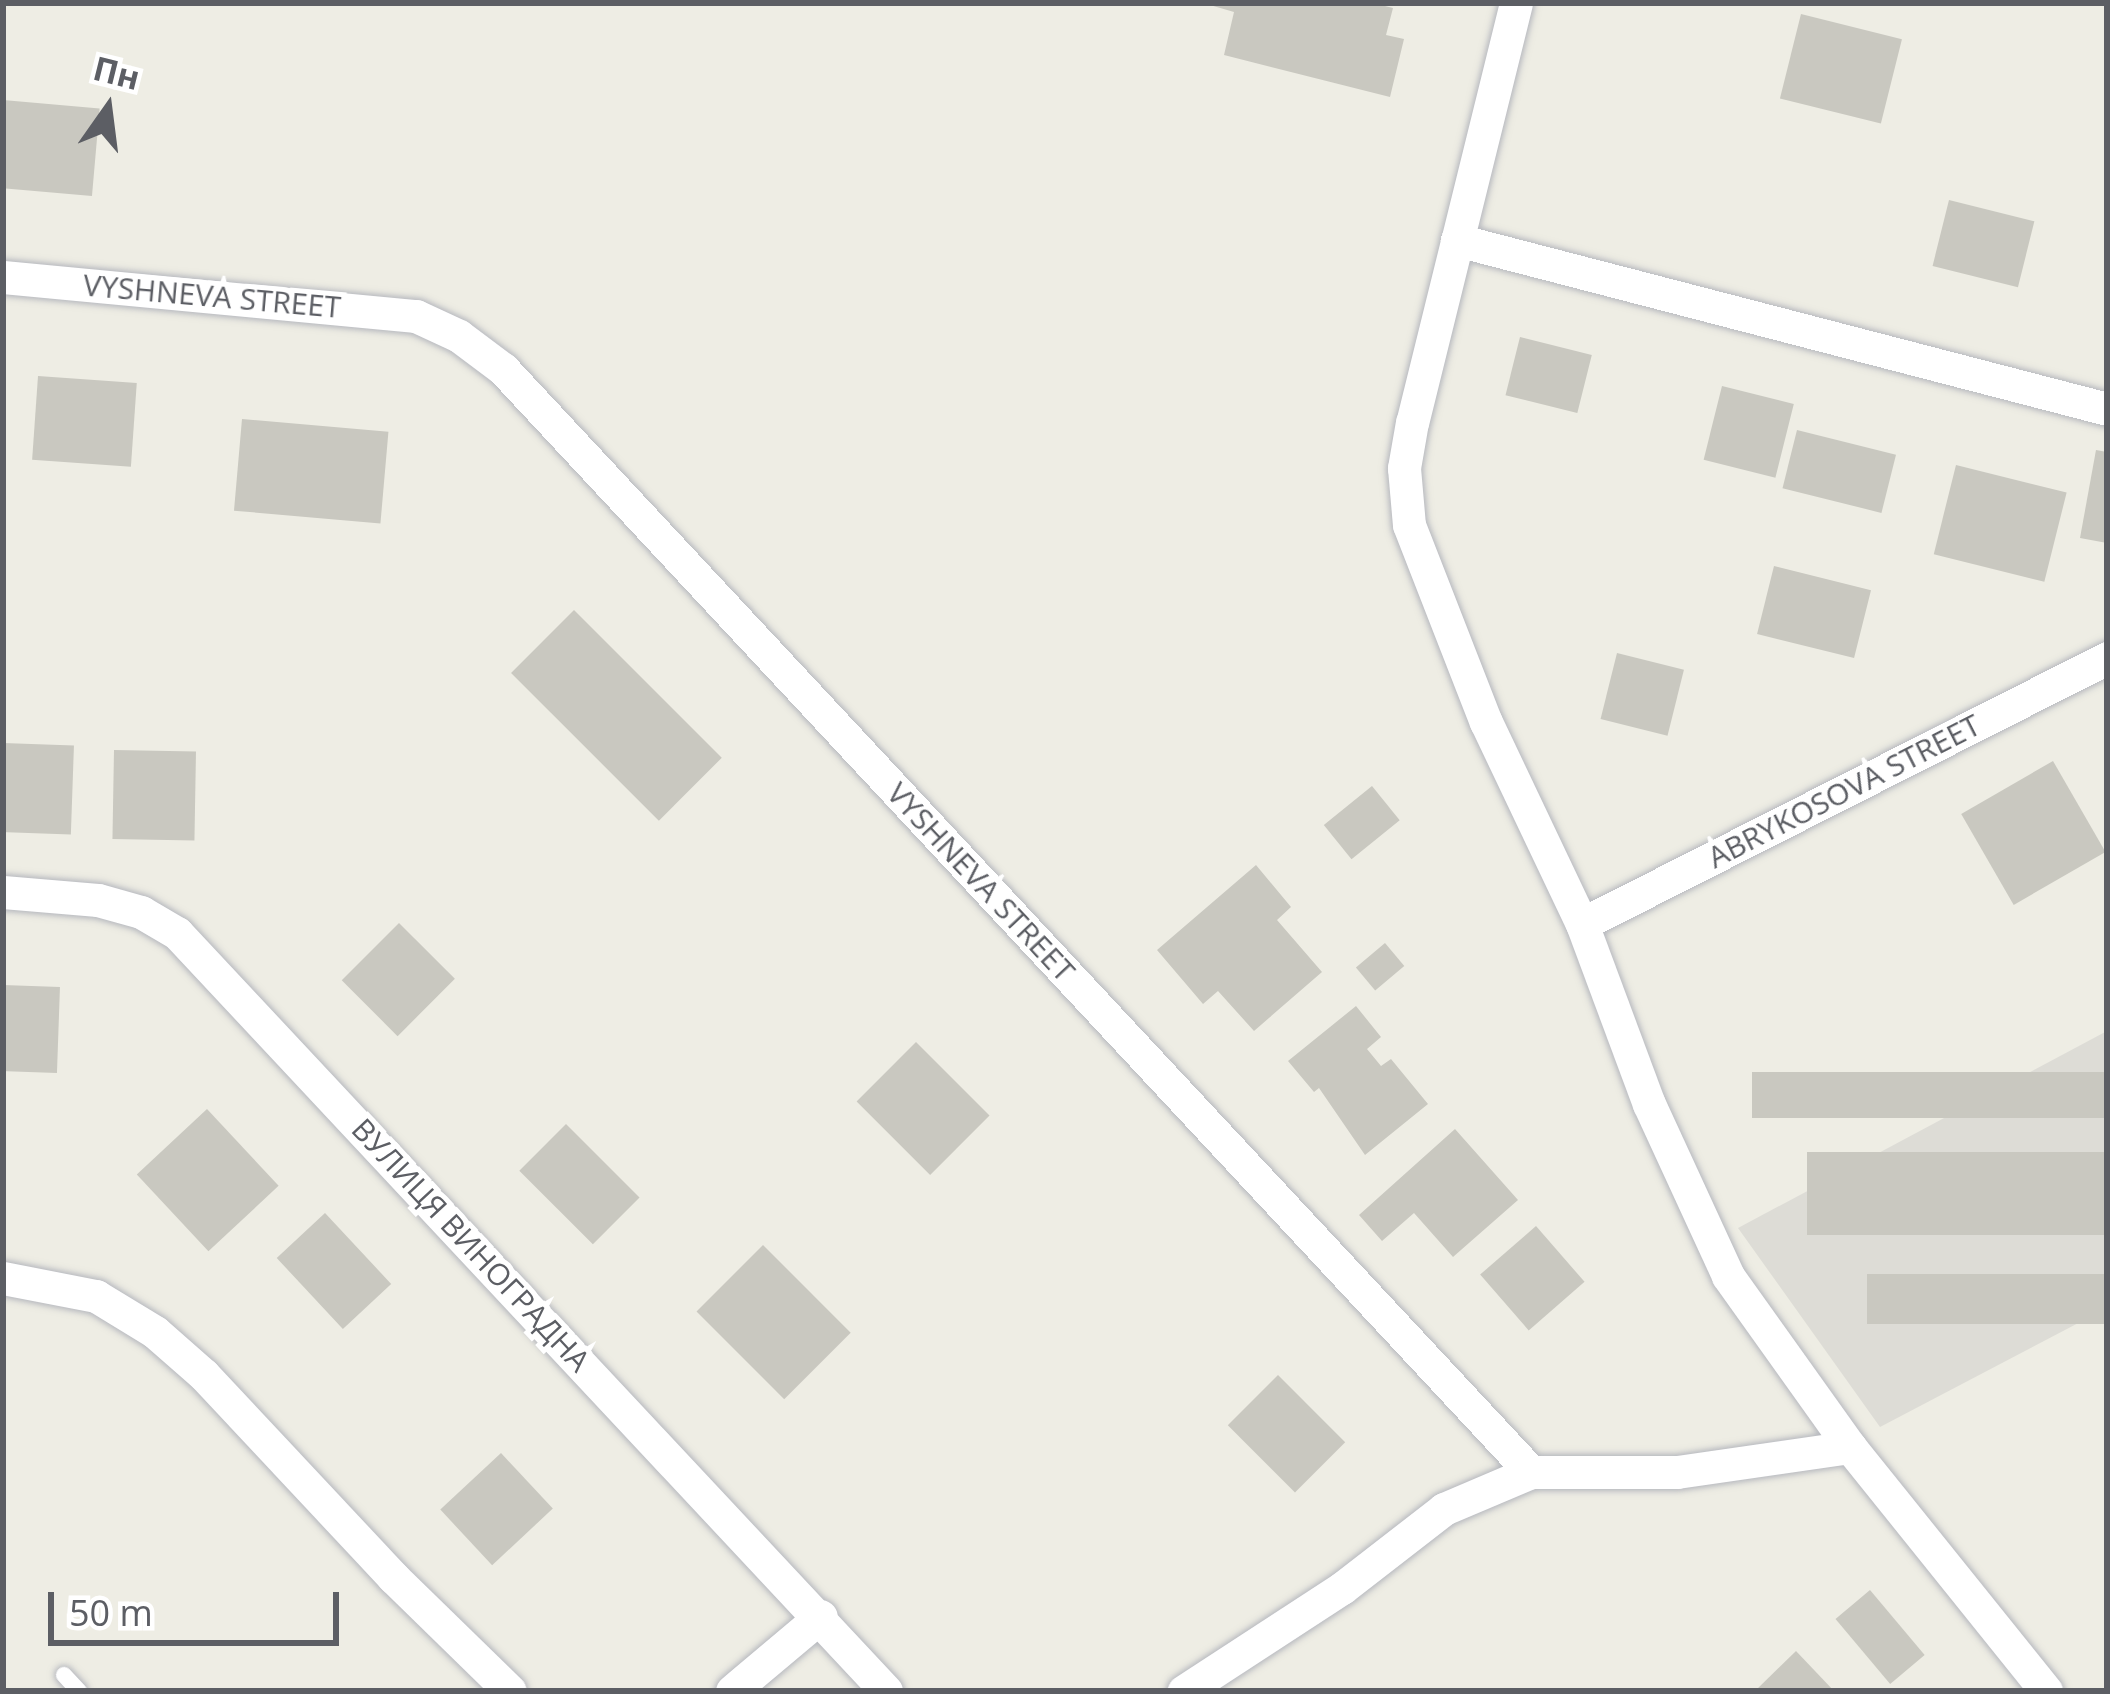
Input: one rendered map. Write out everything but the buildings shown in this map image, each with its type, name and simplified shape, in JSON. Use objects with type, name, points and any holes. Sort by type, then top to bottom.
[{"type":"street","points":[[1516,3],[1404,468],[1409,525],[1486,722],[1582,924],[1648,1104],[1728,1276],[1850,1447],[2038,1688]]},
{"type":"street","points":[[1457,240],[2107,409]]},
{"type":"street","name":"VYSHNEVA STREET","points":[[3,277],[416,316],[459,336],[503,369],[1531,1472]]},
{"type":"street","name":"ABRYKOSOVA STREET","points":[[1582,924],[2107,658]]},
{"type":"street","name":"ВУЛИЦЯ ВИНОГРАДНА","points":[[3,892],[98,900],[141,912],[177,933],[821,1616],[886,1691]]},
{"type":"street","points":[[3,1278],[96,1296],[155,1332],[204,1375],[393,1577],[510,1691]]},
{"type":"street","points":[[1184,1691],[1342,1588],[1444,1509],[1531,1472],[1677,1472],[1850,1447]]},
{"type":"street","points":[[732,1691],[821,1616]]},
{"type":"lane","points":[[64,1675],[79,1691]]},
{"type":"shaded area","points":[[2107,1031],[2107,1308],[1880,1427],[1738,1228]]}]
